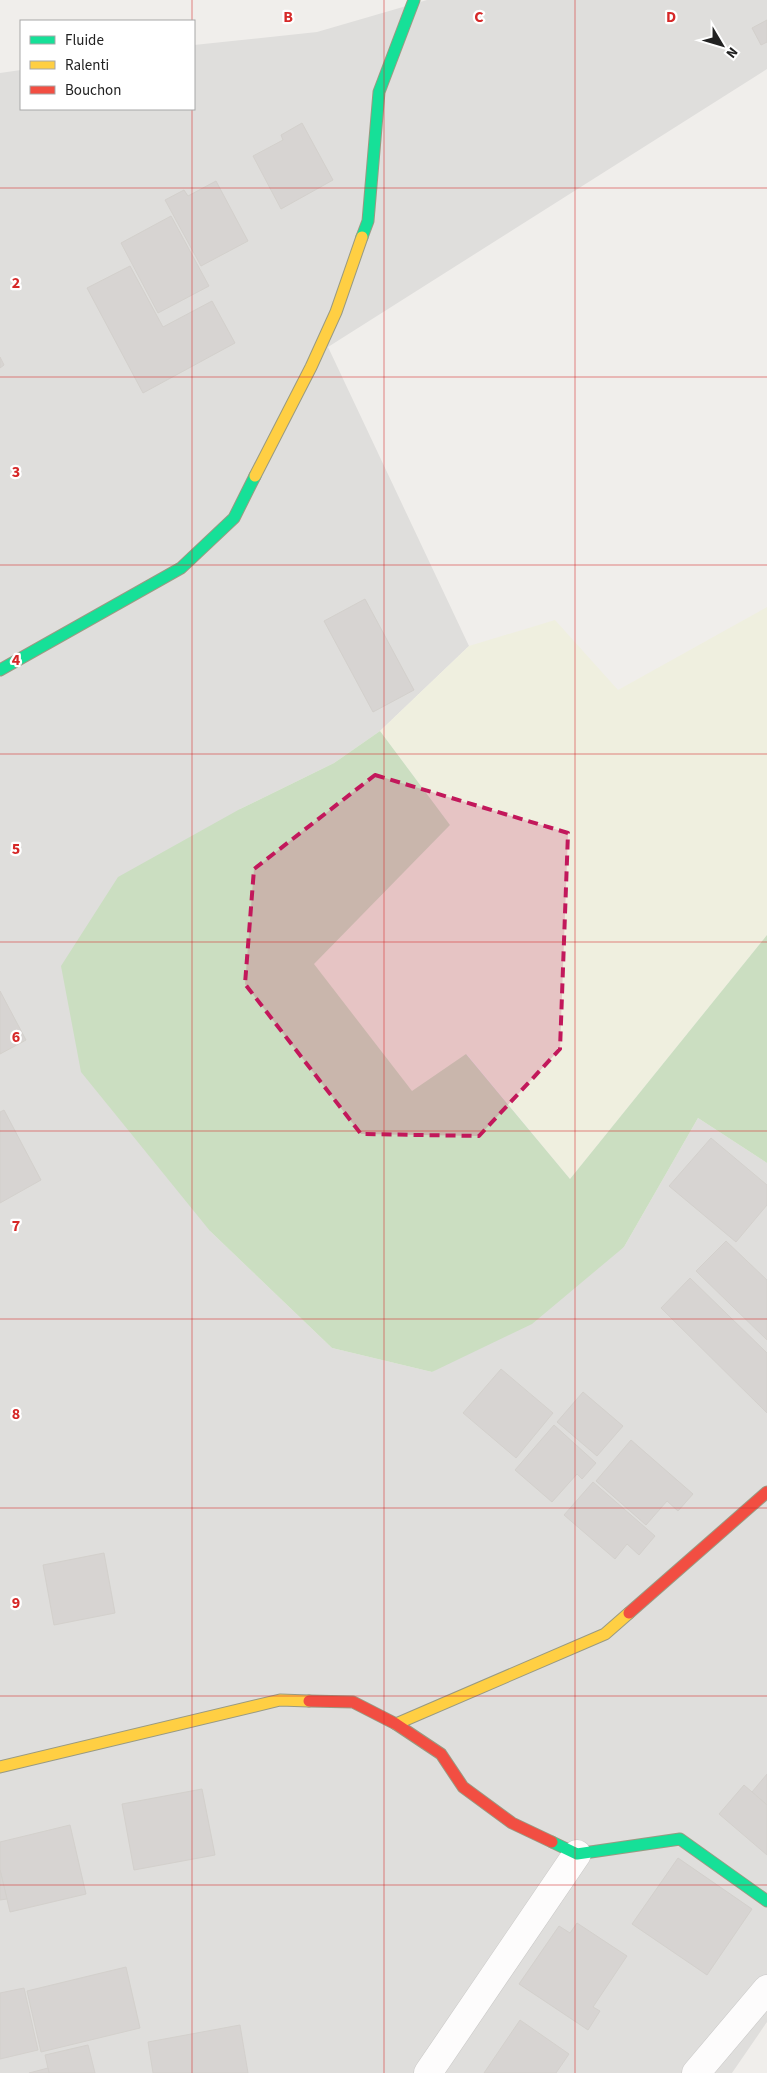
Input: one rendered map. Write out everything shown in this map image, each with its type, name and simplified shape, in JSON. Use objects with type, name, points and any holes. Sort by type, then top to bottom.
[{"type":"street","points":[[0,670],[181,568],[234,518],[311,367],[336,312],[368,221],[379,92],[414,0]]},
{"type":"street","points":[[396,1724],[604,1634],[767,1492]]},
{"type":"street","points":[[0,1767],[280,1700],[353,1702],[396,1724],[441,1754],[463,1787],[512,1823],[577,1854],[680,1839],[767,1901]]},
{"type":"street","points":[[428,2073],[577,1854]]},
{"type":"street","points":[[696,2073],[767,1989]]},
{"type":"highlighted area","points":[[375,775],[568,833],[560,1049],[479,1136],[361,1134],[245,984],[254,869]]},
{"type":"shaded area","points":[[427,0],[767,0],[767,69],[328,347],[469,646],[380,731],[334,763],[240,809],[210,1231],[332,1348],[432,1372],[624,1247],[698,1118],[767,1163],[767,2022],[732,2073],[0,2073],[0,73],[20,70],[20,110],[195,110],[195,45],[317,32]]},
{"type":"green space","points":[[767,607],[767,935],[570,1179],[467,1054],[412,1092],[313,964],[450,825],[380,731],[469,646],[555,620],[618,690]]},
{"type":"green space","points":[[380,731],[450,825],[314,964],[412,1091],[466,1054],[570,1179],[767,935],[767,1163],[698,1118],[624,1247],[532,1324],[432,1372],[332,1348],[210,1231],[81,1072],[61,966],[118,877],[240,809],[334,763]]},
{"type":"building","points":[[767,20],[767,42],[761,45],[752,28]]},
{"type":"building","points":[[302,123],[333,180],[281,209],[253,156],[283,140],[281,135]]},
{"type":"building","points":[[216,181],[248,241],[201,266],[165,200],[184,190],[188,196]]},
{"type":"building","points":[[171,216],[209,286],[158,313],[121,243]]},
{"type":"building","points":[[130,266],[163,327],[212,301],[235,343],[143,393],[87,288]]},
{"type":"building","points":[[0,357],[4,365],[0,368]]},
{"type":"building","points":[[365,599],[414,690],[373,712],[324,621]]},
{"type":"building","points":[[0,991],[26,1040],[0,1054]]},
{"type":"building","points":[[4,1110],[41,1180],[0,1203],[0,1112]]},
{"type":"building","points":[[711,1138],[767,1185],[767,1205],[736,1242],[669,1186]]},
{"type":"building","points":[[726,1241],[767,1280],[767,1340],[696,1271]]},
{"type":"building","points":[[690,1278],[767,1353],[767,1413],[661,1308]]},
{"type":"building","points":[[501,1369],[553,1413],[516,1458],[463,1413]]},
{"type":"building","points":[[583,1392],[623,1426],[597,1456],[557,1422]]},
{"type":"building","points":[[554,1425],[596,1463],[582,1479],[577,1474],[552,1502],[515,1470]]},
{"type":"building","points":[[631,1440],[693,1494],[678,1511],[667,1501],[646,1525],[596,1481]]},
{"type":"building","points":[[593,1482],[655,1536],[639,1555],[627,1544],[615,1559],[564,1515]]},
{"type":"building","points":[[104,1553],[115,1613],[54,1625],[43,1565]]},
{"type":"building","points":[[767,1774],[767,1805],[752,1792]]},
{"type":"building","points":[[744,1785],[767,1805],[767,1855],[719,1814]]},
{"type":"building","points":[[202,1789],[215,1855],[134,1870],[122,1804]]},
{"type":"building","points":[[70,1825],[86,1894],[10,1912],[0,1870],[0,1842]]},
{"type":"building","points":[[678,1858],[752,1909],[707,1975],[632,1924]]},
{"type":"building","points":[[0,1870],[7,1899],[0,1900]]},
{"type":"building","points":[[577,1923],[627,1956],[593,2007],[600,2011],[588,2030],[519,1984],[559,1926],[570,1933]]},
{"type":"building","points":[[126,1967],[140,2028],[41,2052],[27,1991]]},
{"type":"building","points":[[24,1988],[38,2050],[0,2059],[0,1993]]},
{"type":"building","points":[[520,2020],[569,2054],[556,2073],[484,2073]]},
{"type":"building","points":[[240,2025],[248,2073],[153,2073],[148,2042]]},
{"type":"building","points":[[88,2045],[95,2073],[49,2073],[45,2055]]},
{"type":"building","points":[[48,2068],[49,2073],[29,2073]]},
{"type":"traffic: fast","points":[[362,237],[368,221],[379,92],[414,0]]},
{"type":"traffic: fast","points":[[0,670],[181,568],[234,518],[255,476]]},
{"type":"traffic: fast","points":[[552,1842],[577,1854],[680,1839],[767,1901]]},
{"type":"traffic: slow","points":[[255,476],[311,367],[336,312],[362,237]]},
{"type":"traffic: slow","points":[[396,1724],[605,1634],[629,1613]]},
{"type":"traffic: slow","points":[[0,1767],[280,1700],[309,1701]]},
{"type":"traffic: jam","points":[[629,1613],[767,1492]]},
{"type":"traffic: jam","points":[[309,1701],[353,1702],[396,1724],[441,1754],[463,1787],[512,1823],[552,1842]]}]
